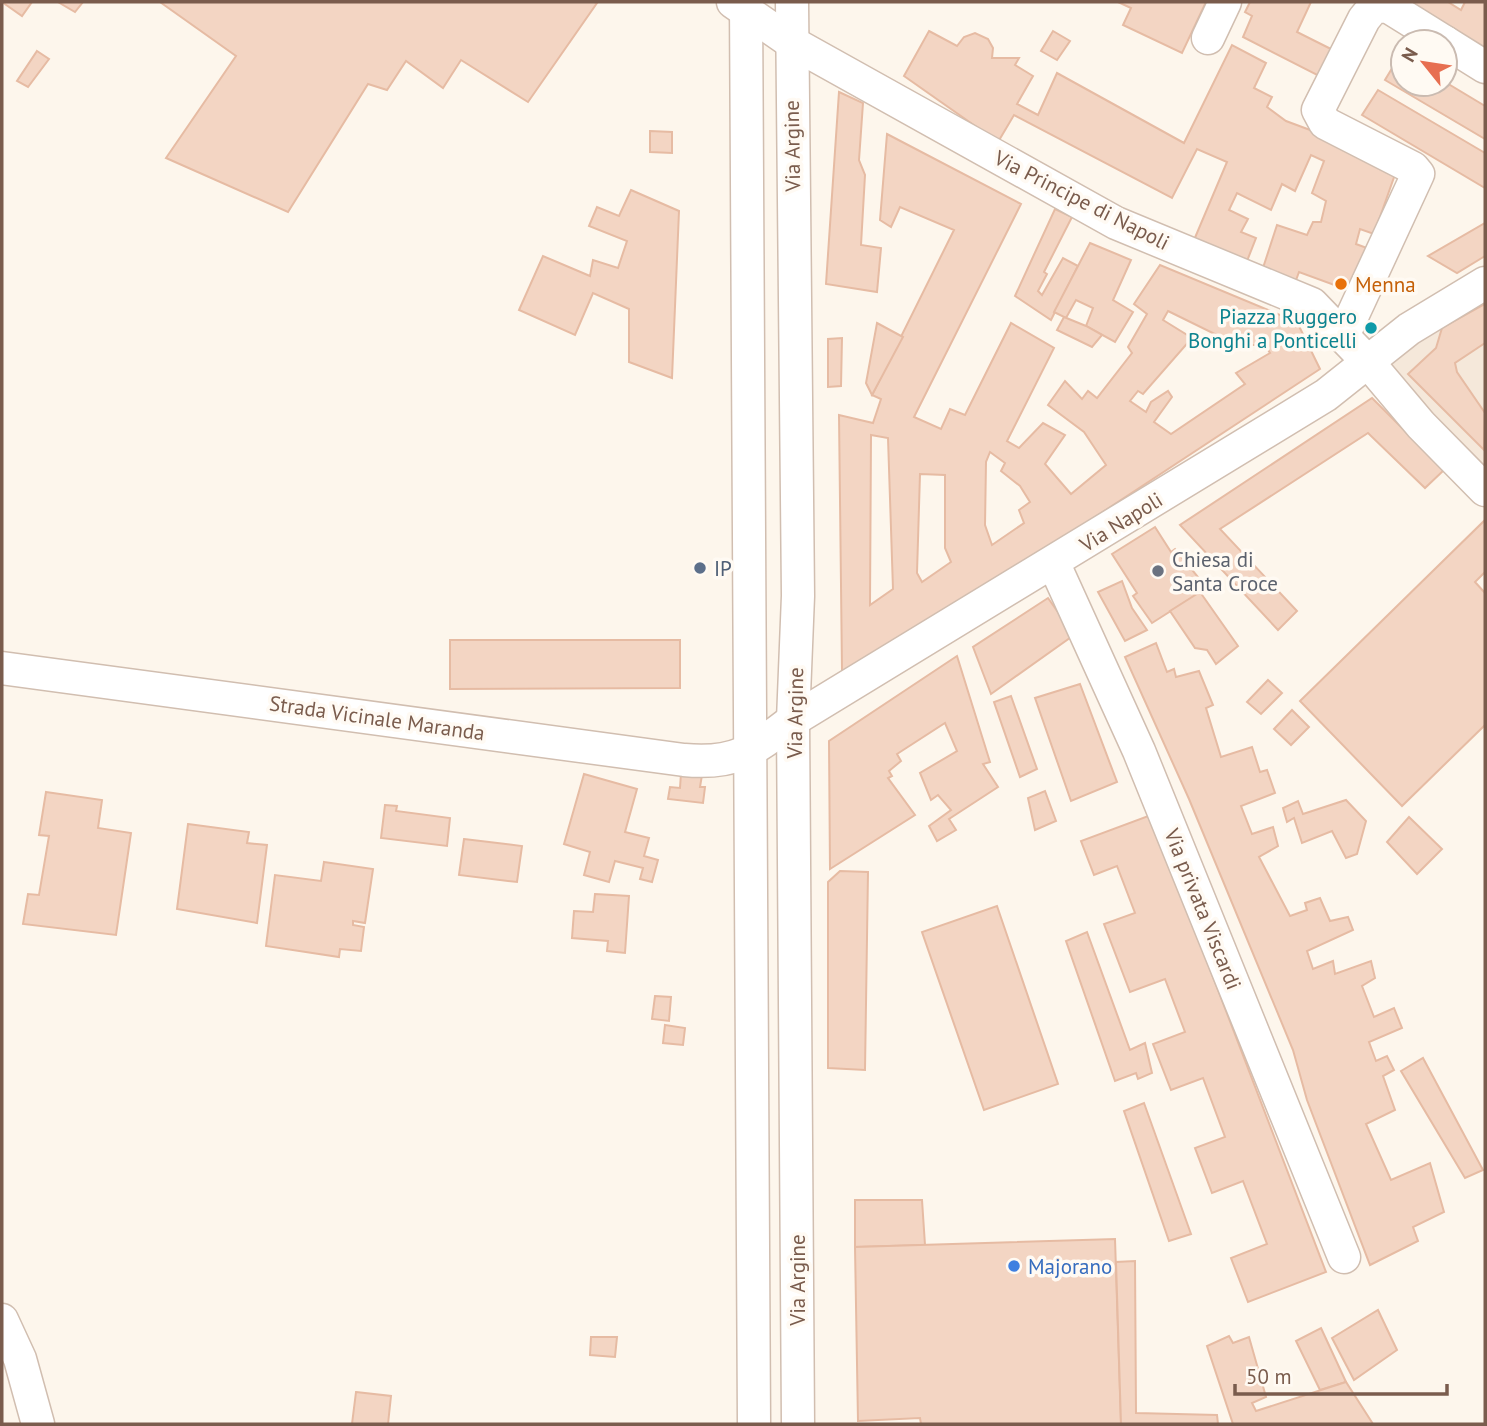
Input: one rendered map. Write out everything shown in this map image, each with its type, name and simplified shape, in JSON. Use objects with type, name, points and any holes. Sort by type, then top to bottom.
[{"type":"street","name":"Via Argine","points":[[792,2],[798,596],[793,720],[798,1424]]},
{"type":"street","points":[[1208,38],[1225,2]]},
{"type":"street","name":"Via Argine","points":[[742,5],[751,752],[754,1424]]},
{"type":"street","name":"Via Principe di Napoli","points":[[742,5],[791,42],[1116,223],[1312,304],[1367,361],[1421,425],[1485,490]]},
{"type":"street","points":[[1343,335],[1418,174],[1413,168],[1325,123],[1318,110],[1364,19],[1373,8],[1387,6],[1422,28]]},
{"type":"street","points":[[1459,51],[1485,67]]},
{"type":"street","name":"Via Napoli","points":[[751,752],[793,720],[1054,564],[1326,395],[1409,329],[1485,284]]},
{"type":"street","name":"Via privata Viscardi","points":[[1054,564],[1139,751],[1343,1257]]},
{"type":"street","name":"Strada Vicinale Maranda","points":[[2,668],[684,760],[719,760],[751,752]]},
{"type":"street","points":[[2,1320],[20,1359],[38,1424]]},
{"type":"shaded area","points":[[1485,299],[1485,478],[1387,369],[1424,338]]},
{"type":"building","points":[[2,2],[32,2],[22,16]]},
{"type":"building","points":[[58,2],[83,2],[75,12]]},
{"type":"building","points":[[160,2],[597,3],[528,102],[461,60],[443,88],[406,61],[387,90],[368,84],[288,212],[166,158],[236,56]]},
{"type":"building","points":[[1118,2],[1206,2],[1182,53],[1123,25],[1131,8]]},
{"type":"building","points":[[1250,2],[1311,2],[1297,32],[1339,53],[1325,79],[1243,37],[1252,16],[1245,12]]},
{"type":"building","points":[[1401,2],[1448,2],[1461,10],[1465,2],[1485,2],[1485,55],[1459,39],[1459,28],[1442,28]]},
{"type":"building","points":[[929,31],[957,46],[964,37],[975,33],[988,39],[993,48],[992,58],[1019,58],[1015,65],[1033,76],[1017,104],[1038,115],[1057,73],[1184,143],[1232,45],[1266,63],[1254,88],[1272,97],[1267,107],[1286,121],[1399,163],[1374,234],[1360,229],[1356,244],[1367,248],[1348,290],[1299,272],[1295,283],[1262,271],[1277,225],[1307,235],[1313,222],[1321,222],[1326,201],[1312,193],[1324,161],[1311,155],[1295,191],[1282,184],[1271,210],[1237,193],[1229,210],[1248,219],[1241,232],[1256,238],[1247,261],[1194,240],[1227,162],[1197,149],[1172,198],[1014,115],[998,142],[904,76]]},
{"type":"building","points":[[1053,31],[1070,41],[1057,60],[1041,51]]},
{"type":"building","points":[[37,51],[49,59],[28,87],[17,81]]},
{"type":"building","points":[[1378,90],[1485,153],[1485,188],[1362,115]]},
{"type":"building","points":[[1459,90],[1485,106],[1485,139],[1416,98],[1459,98]]},
{"type":"building","points":[[839,92],[863,103],[859,160],[865,175],[861,245],[881,248],[877,292],[826,284]]},
{"type":"building","points":[[650,131],[672,132],[672,153],[650,152]]},
{"type":"building","points":[[887,134],[1021,204],[914,417],[941,429],[950,409],[965,415],[1011,323],[1054,348],[1007,441],[1019,448],[1043,423],[1065,435],[1045,464],[1071,494],[1106,465],[1084,432],[1048,405],[1065,381],[1082,399],[1088,391],[1097,398],[1132,353],[1128,347],[1147,314],[1134,304],[1160,265],[1297,322],[1320,369],[1045,550],[846,672],[842,670],[839,415],[873,423],[881,399],[872,395],[954,230],[900,207],[891,227],[880,220]],"holes":[[[1168,311],[1237,345],[1265,345],[1270,353],[1236,373],[1245,384],[1171,434],[1154,422],[1172,397],[1168,391],[1151,402],[1146,412],[1130,401],[1138,391],[1143,394],[1192,338],[1163,320]],[[871,435],[888,438],[893,589],[870,605]],[[990,452],[1005,463],[1001,471],[1020,486],[1030,502],[1019,510],[1024,523],[992,545],[985,525],[986,462]],[[920,474],[945,475],[945,548],[951,562],[922,582],[917,573]]]},
{"type":"building","points":[[631,190],[679,211],[672,378],[629,362],[629,309],[593,293],[575,335],[519,310],[543,256],[590,276],[593,260],[618,268],[627,241],[589,226],[597,207],[619,216]]},
{"type":"building","points":[[1055,209],[1072,217],[1044,272],[1047,274],[1038,291],[1042,295],[1063,258],[1078,266],[1051,320],[1015,296]]},
{"type":"building","points":[[1485,223],[1485,256],[1457,273],[1428,256]]},
{"type":"building","points":[[1090,243],[1131,260],[1113,300],[1133,312],[1115,342],[1086,326],[1093,308],[1076,300],[1066,318],[1054,312]]},
{"type":"building","points":[[1485,304],[1485,343],[1455,363],[1457,372],[1485,413],[1484,450],[1408,374],[1436,348],[1442,328]]},
{"type":"building","points":[[1064,317],[1102,335],[1092,347],[1057,330]]},
{"type":"building","points":[[877,323],[903,337],[872,395],[866,383]]},
{"type":"building","points":[[842,338],[841,386],[828,387],[828,339]]},
{"type":"building","points":[[1372,398],[1444,470],[1425,488],[1368,433],[1220,529],[1297,611],[1278,630],[1180,525]]},
{"type":"building","points":[[1485,520],[1485,572],[1475,582],[1485,593],[1485,725],[1402,806],[1300,701]]},
{"type":"building","name":"Chiesa di Santa Croce","points":[[1155,527],[1171,552],[1175,549],[1207,588],[1152,623],[1133,596],[1137,593],[1112,554]]},
{"type":"building","points":[[1122,581],[1132,608],[1147,630],[1125,641],[1098,592]]},
{"type":"building","points":[[1200,592],[1238,646],[1216,664],[1207,650],[1195,648],[1170,611]]},
{"type":"building","points":[[1048,598],[1074,635],[991,694],[973,647]]},
{"type":"building","points":[[450,640],[680,640],[680,688],[450,689]]},
{"type":"building","points":[[1156,643],[1167,672],[1174,669],[1176,677],[1199,671],[1213,705],[1206,708],[1221,757],[1252,747],[1260,772],[1267,770],[1275,793],[1241,806],[1252,834],[1273,827],[1278,846],[1259,857],[1290,916],[1307,910],[1305,903],[1320,898],[1330,921],[1348,917],[1353,930],[1307,951],[1313,969],[1333,961],[1335,974],[1371,961],[1375,978],[1362,986],[1374,1017],[1394,1008],[1402,1028],[1369,1042],[1376,1061],[1387,1056],[1394,1070],[1383,1076],[1395,1110],[1366,1124],[1391,1180],[1430,1163],[1444,1212],[1413,1227],[1418,1241],[1370,1265],[1307,1100],[1293,1050],[1189,799],[1125,657]]},
{"type":"building","points":[[957,656],[990,762],[983,764],[998,787],[949,819],[956,830],[937,841],[929,826],[951,810],[938,795],[931,800],[920,773],[957,751],[945,723],[897,754],[901,761],[889,771],[892,776],[888,778],[915,815],[830,869],[829,741]]},
{"type":"building","points":[[1268,680],[1282,693],[1261,714],[1247,702]]},
{"type":"building","points":[[1080,684],[1117,782],[1071,801],[1035,698]]},
{"type":"building","points":[[1011,696],[1037,769],[1020,777],[994,702]]},
{"type":"building","points":[[1292,710],[1309,727],[1291,745],[1274,729]]},
{"type":"building","points":[[681,773],[702,775],[700,787],[705,787],[703,803],[668,799],[670,787],[680,788]]},
{"type":"building","points":[[584,774],[637,789],[625,832],[649,838],[644,856],[658,860],[652,882],[640,879],[643,868],[615,861],[609,882],[584,875],[590,852],[564,844]]},
{"type":"building","points":[[1045,791],[1056,821],[1035,830],[1028,798]]},
{"type":"building","points":[[46,792],[102,800],[98,828],[131,833],[116,935],[23,924],[28,894],[39,895],[49,836],[39,835]]},
{"type":"building","points":[[1346,800],[1366,821],[1357,854],[1346,858],[1332,831],[1302,843],[1294,818],[1287,822],[1283,808],[1298,801],[1303,814]]},
{"type":"building","points":[[385,805],[397,806],[396,811],[450,818],[447,846],[381,838]]},
{"type":"building","points":[[1151,815],[1326,1272],[1248,1302],[1231,1258],[1267,1244],[1243,1181],[1212,1193],[1195,1148],[1225,1137],[1203,1078],[1171,1090],[1153,1044],[1185,1032],[1165,979],[1130,992],[1104,924],[1135,913],[1117,866],[1094,875],[1081,841]]},
{"type":"building","points":[[1409,817],[1442,849],[1417,874],[1387,842]]},
{"type":"building","points":[[188,824],[249,832],[247,843],[267,845],[257,923],[177,909]]},
{"type":"building","points":[[464,839],[522,846],[517,882],[459,875]]},
{"type":"building","points":[[324,862],[373,869],[365,923],[353,921],[353,925],[364,927],[361,951],[340,949],[339,957],[266,946],[275,875],[321,881]]},
{"type":"building","points":[[840,871],[868,872],[865,1070],[828,1068],[828,882]]},
{"type":"building","points":[[595,894],[629,896],[625,953],[607,951],[608,941],[572,938],[574,911],[593,912]]},
{"type":"building","points":[[997,906],[1058,1084],[984,1110],[922,932]]},
{"type":"building","points":[[1087,932],[1130,1050],[1145,1043],[1152,1073],[1138,1079],[1136,1073],[1115,1081],[1066,941]]},
{"type":"building","points":[[655,996],[671,997],[669,1021],[652,1019]]},
{"type":"building","points":[[665,1025],[685,1028],[683,1045],[663,1043]]},
{"type":"building","points":[[1423,1058],[1483,1170],[1465,1178],[1401,1071]]},
{"type":"building","points":[[1144,1103],[1191,1234],[1169,1241],[1124,1111]]},
{"type":"building","points":[[855,1200],[922,1200],[925,1245],[855,1247]]},
{"type":"building","points":[[1115,1239],[1121,1424],[921,1424],[920,1418],[858,1421],[855,1247]]},
{"type":"building","points":[[1135,1261],[1136,1413],[1217,1415],[1218,1424],[1121,1424],[1116,1262]]},
{"type":"building","points":[[1378,1310],[1397,1350],[1354,1380],[1332,1338]]},
{"type":"building","points":[[1321,1328],[1346,1382],[1320,1390],[1296,1341]]},
{"type":"building","points":[[1229,1336],[1233,1343],[1249,1337],[1266,1397],[1252,1403],[1256,1411],[1346,1382],[1373,1424],[1233,1424],[1207,1346]]},
{"type":"building","points":[[591,1337],[617,1337],[615,1357],[590,1355]]},
{"type":"building","points":[[356,1392],[391,1396],[388,1424],[352,1424]]},
{"type":"place","name":"Menna","points":[[1341,284]]},
{"type":"place","name":"Piazza Ruggero Bonghi a Ponticelli","points":[[1371,328]]},
{"type":"place","name":"IP","points":[[700,568]]},
{"type":"place","name":"Chiesa di Santa Croce","points":[[1158,571]]},
{"type":"place","name":"Majorano","points":[[1014,1266]]}]
